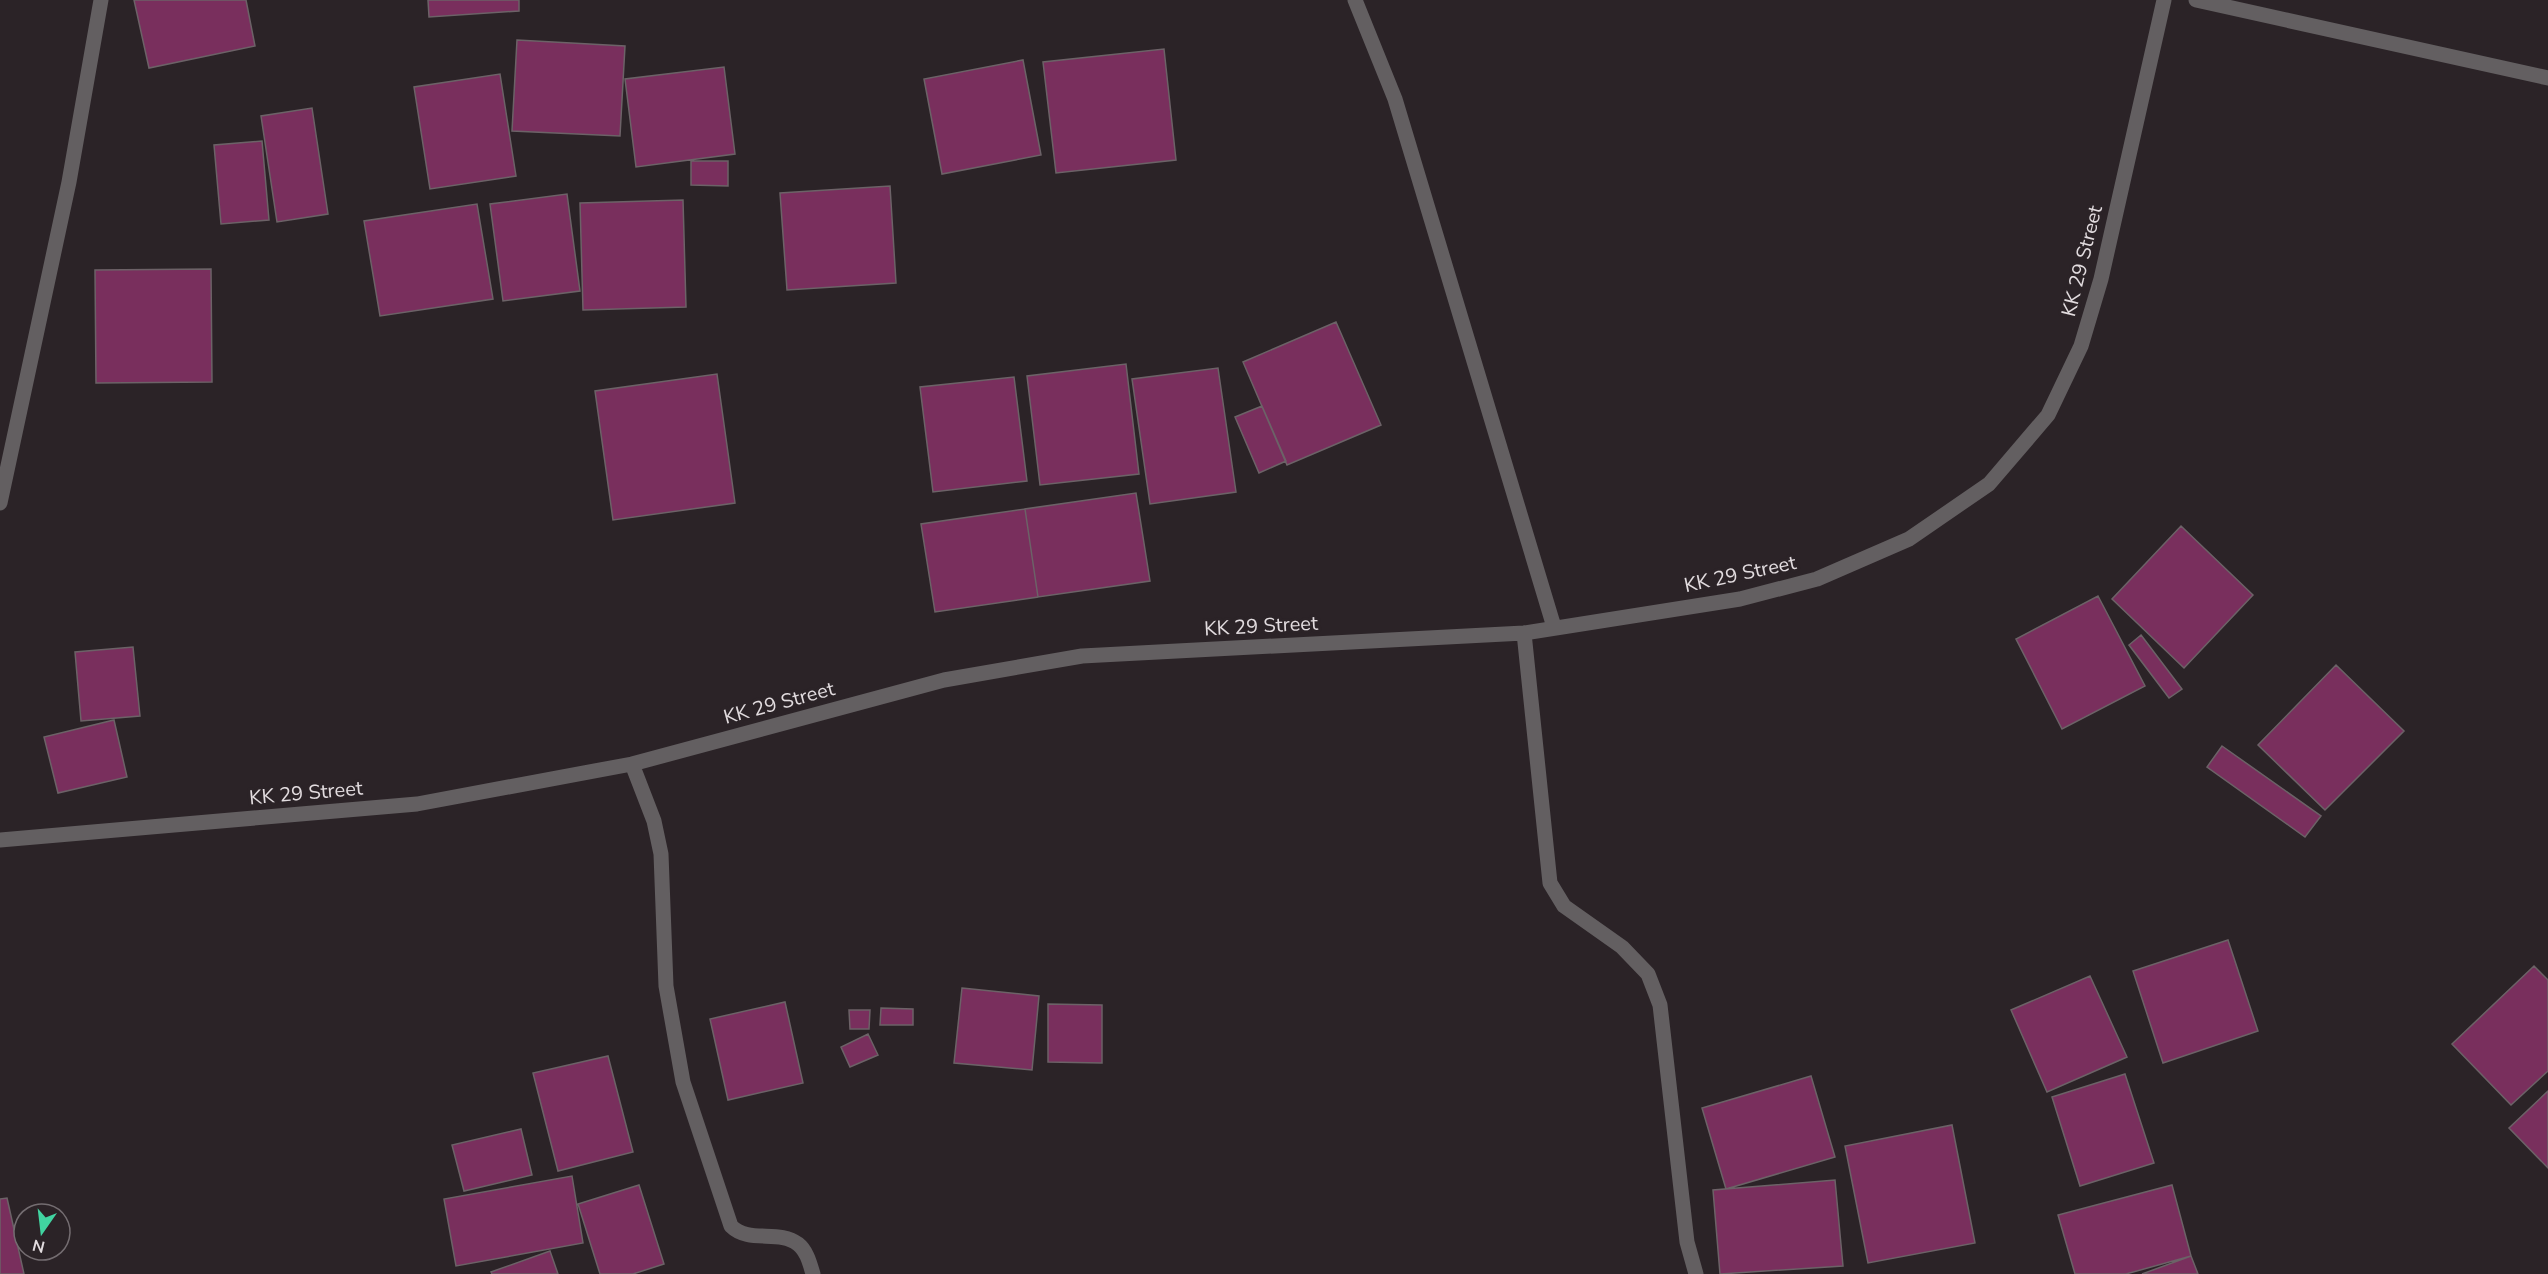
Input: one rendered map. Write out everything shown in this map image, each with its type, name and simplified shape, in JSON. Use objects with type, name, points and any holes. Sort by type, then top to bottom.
[{"type":"street","points":[[0,503],[69,182],[101,0]]},
{"type":"street","points":[[1355,0],[1395,99],[1554,627]]},
{"type":"street","name":"KK 29 Street","points":[[0,840],[417,804],[632,764],[944,680],[1082,656],[1524,633],[1740,599],[1817,579],[1909,539],[1989,484],[2048,414],[2081,346],[2101,279],[2164,0]]},
{"type":"street","points":[[2196,0],[2548,78]]},
{"type":"street","points":[[1524,633],[1550,883],[1564,906],[1622,947],[1648,974],[1660,1005],[1687,1242],[1696,1274]]},
{"type":"street","points":[[632,764],[654,821],[662,854],[666,986],[682,1082],[731,1226],[739,1233],[788,1239],[798,1244],[806,1253],[813,1274]]},
{"type":"building","points":[[134,0],[246,0],[255,46],[149,68]]},
{"type":"building","points":[[428,0],[519,0],[519,11],[429,17]]},
{"type":"building","points":[[517,40],[625,46],[620,136],[512,131]]},
{"type":"building","points":[[1164,49],[1176,160],[1056,173],[1043,62]]},
{"type":"building","points":[[1023,60],[1041,155],[942,174],[924,79]]},
{"type":"building","points":[[724,67],[735,154],[636,167],[625,79]]},
{"type":"building","points":[[500,74],[516,176],[430,189],[414,87]]},
{"type":"building","points":[[312,108],[328,214],[277,222],[261,116]]},
{"type":"building","points":[[262,141],[269,220],[221,224],[214,145]]},
{"type":"building","points":[[691,161],[728,161],[728,186],[691,185]]},
{"type":"building","points":[[890,186],[896,283],[787,290],[780,193]]},
{"type":"building","points":[[567,194],[580,291],[503,301],[490,204]]},
{"type":"building","points":[[683,200],[686,307],[583,310],[580,203]]},
{"type":"building","points":[[477,204],[493,299],[380,316],[364,221]]},
{"type":"building","points":[[211,269],[212,382],[96,383],[95,270]]},
{"type":"building","points":[[1336,322],[1381,425],[1287,465],[1243,362]]},
{"type":"building","points":[[1126,364],[1139,474],[1040,485],[1027,376]]},
{"type":"building","points":[[1218,368],[1236,492],[1150,504],[1132,379]]},
{"type":"building","points":[[717,374],[735,503],[613,520],[595,391]]},
{"type":"building","points":[[1014,377],[1027,481],[933,492],[920,387]]},
{"type":"building","points":[[1262,406],[1286,461],[1259,473],[1235,417]]},
{"type":"building","points":[[1136,493],[1150,581],[1038,597],[1025,509]]},
{"type":"building","points":[[1025,509],[1038,597],[935,612],[921,524]]},
{"type":"building","points":[[2181,526],[2253,595],[2184,668],[2112,599]]},
{"type":"building","points":[[2098,596],[2145,686],[2062,729],[2016,639]]},
{"type":"building","points":[[2141,635],[2182,689],[2169,698],[2129,645]]},
{"type":"building","points":[[133,647],[140,716],[81,721],[75,652]]},
{"type":"building","points":[[2336,665],[2404,731],[2325,810],[2258,745]]},
{"type":"building","points":[[114,720],[127,777],[58,793],[44,737]]},
{"type":"building","points":[[2222,746],[2321,816],[2305,837],[2207,767]]},
{"type":"building","points":[[2228,940],[2258,1031],[2163,1063],[2133,971]]},
{"type":"building","points":[[2534,966],[2548,980],[2548,1071],[2511,1105],[2452,1044]]},
{"type":"building","points":[[2090,976],[2127,1057],[2047,1092],[2011,1010]]},
{"type":"building","points":[[962,988],[1039,996],[1032,1070],[954,1063]]},
{"type":"building","points":[[785,1002],[803,1083],[728,1100],[710,1019]]},
{"type":"building","points":[[1048,1004],[1102,1005],[1102,1063],[1048,1062]]},
{"type":"building","points":[[881,1008],[913,1009],[913,1025],[880,1025]]},
{"type":"building","points":[[849,1010],[870,1010],[869,1029],[850,1029]]},
{"type":"building","points":[[868,1034],[878,1055],[850,1067],[841,1047]]},
{"type":"building","points":[[608,1056],[633,1152],[558,1171],[533,1073]]},
{"type":"building","points":[[2125,1074],[2154,1163],[2080,1186],[2052,1097]]},
{"type":"building","points":[[1811,1076],[1835,1157],[1726,1189],[1702,1108]]},
{"type":"building","points":[[2548,1091],[2548,1168],[2509,1128]]},
{"type":"building","points":[[1952,1125],[1975,1243],[1868,1263],[1845,1146]]},
{"type":"building","points":[[521,1129],[532,1175],[464,1191],[452,1145]]},
{"type":"building","points":[[572,1176],[583,1243],[456,1266],[444,1199]]},
{"type":"building","points":[[1835,1180],[1843,1266],[1720,1274],[1713,1190]]},
{"type":"building","points":[[639,1185],[664,1264],[633,1274],[600,1274],[578,1204]]},
{"type":"building","points":[[2172,1185],[2191,1256],[2126,1274],[2075,1274],[2058,1215]]},
{"type":"building","points":[[7,1198],[12,1220],[12,1262],[21,1262],[24,1274],[0,1274],[0,1199]]},
{"type":"building","points":[[550,1251],[558,1274],[492,1274],[491,1272]]},
{"type":"building","points":[[2191,1256],[2198,1274],[2142,1274]]}]
